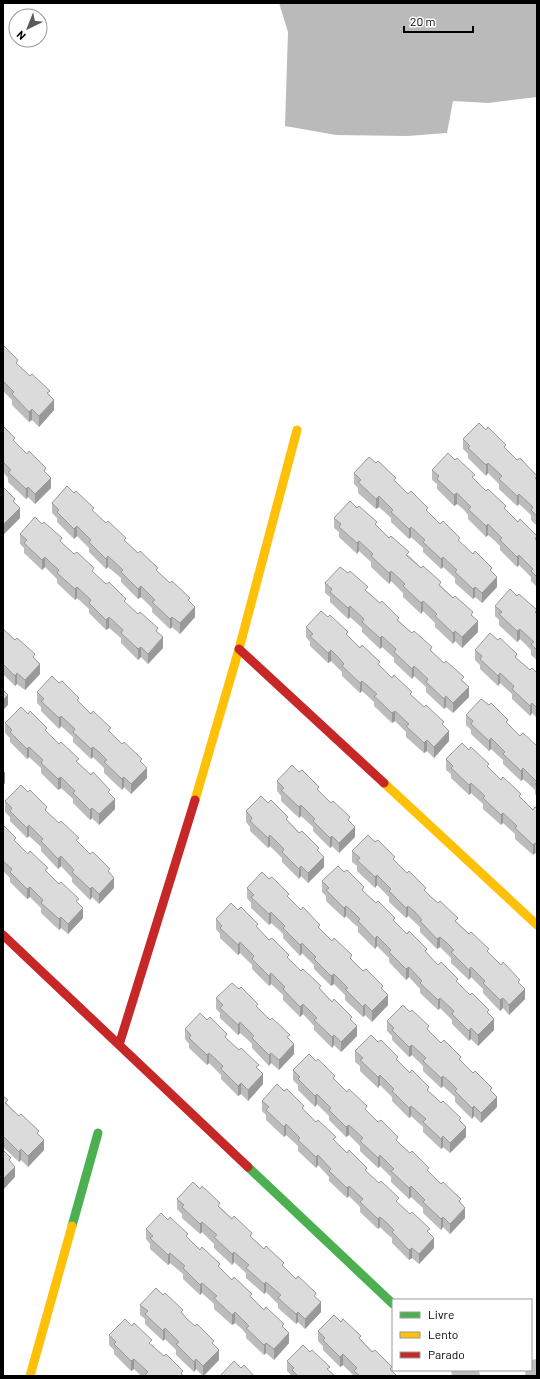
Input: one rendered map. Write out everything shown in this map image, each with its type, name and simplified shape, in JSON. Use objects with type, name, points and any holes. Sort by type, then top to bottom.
[{"type":"street","points":[[119,1045],[194,803],[238,649],[297,430]]},
{"type":"street","points":[[238,649],[537,924]]},
{"type":"street","points":[[3,935],[392,1303]]},
{"type":"street","points":[[30,1376],[98,1133]]},
{"type":"street","points":[[536,1376],[537,1370]]},
{"type":"shaded area","points":[[279,3],[537,3],[537,97],[488,103],[453,101],[447,133],[407,136],[336,135],[285,126],[288,32]]},
{"type":"building","points":[[3,345],[18,360],[16,363],[30,376],[32,374],[50,391],[47,393],[54,400],[39,416],[32,409],[29,412],[12,394],[14,392],[3,381]]},
{"type":"building","points":[[479,423],[486,430],[488,427],[506,445],[504,447],[517,460],[520,458],[537,476],[535,478],[537,480],[537,516],[531,510],[533,507],[519,494],[517,496],[499,479],[502,476],[488,463],[486,465],[468,448],[470,446],[463,439]]},
{"type":"building","points":[[3,426],[15,438],[13,440],[27,454],[29,451],[46,468],[44,471],[51,478],[35,494],[28,487],[26,489],[8,472],[11,470],[3,462]]},
{"type":"building","points":[[448,453],[455,460],[457,458],[475,475],[472,477],[486,491],[488,489],[506,506],[504,508],[518,522],[520,519],[537,536],[535,539],[537,540],[537,577],[531,571],[533,569],[519,555],[517,557],[500,540],[502,538],[488,524],[486,526],[468,509],[471,507],[457,493],[454,495],[437,479],[439,476],[432,470]]},
{"type":"building","points":[[369,457],[376,463],[378,461],[396,478],[394,480],[408,494],[411,491],[428,508],[426,510],[440,524],[443,521],[460,538],[458,540],[473,554],[475,551],[492,568],[490,570],[497,577],[482,593],[475,587],[473,589],[455,572],[457,570],[443,557],[441,559],[423,542],[425,540],[411,527],[409,529],[391,512],[393,510],[379,496],[376,499],[358,482],[361,480],[354,473]]},
{"type":"building","points":[[67,486],[74,493],[76,491],[94,508],[92,510],[106,523],[108,521],[126,538],[124,540],[138,553],[140,551],[158,568],[156,570],[170,583],[172,581],[190,598],[188,600],[195,607],[180,623],[172,617],[170,619],[152,602],[155,600],[141,586],[138,589],[121,572],[123,570],[108,556],[106,559],[89,542],[91,540],[77,526],[74,529],[57,512],[59,510],[52,503]]},
{"type":"building","points":[[3,487],[15,499],[13,501],[20,508],[4,524],[3,523]]},
{"type":"building","points":[[350,501],[357,508],[359,506],[377,522],[375,524],[389,538],[391,536],[409,552],[406,555],[421,568],[423,566],[441,582],[439,585],[453,598],[455,596],[473,612],[471,615],[478,621],[462,637],[455,631],[453,633],[435,616],[437,614],[423,601],[421,603],[403,586],[405,584],[391,571],[389,573],[371,556],[373,554],[359,541],[357,543],[339,527],[341,524],[334,518]]},
{"type":"building","points":[[35,517],[42,524],[44,522],[62,538],[60,541],[74,554],[77,552],[94,568],[92,571],[106,584],[109,582],[126,599],[124,601],[138,614],[140,612],[158,628],[156,631],[163,637],[148,654],[141,647],[138,649],[121,633],[123,630],[109,617],[106,620],[89,603],[91,600],[77,587],[75,589],[57,573],[59,570],[45,557],[42,560],[24,543],[27,540],[20,534]]},
{"type":"building","points":[[340,567],[348,573],[350,571],[368,587],[365,590],[380,603],[382,601],[399,618],[397,620],[412,633],[414,631],[432,647],[430,650],[444,663],[446,661],[464,677],[461,680],[469,687],[453,703],[446,696],[444,699],[426,682],[428,679],[414,666],[412,669],[394,652],[396,649],[382,636],[380,638],[362,622],[364,619],[350,606],[348,608],[330,592],[332,589],[325,583]]},
{"type":"building","points":[[510,589],[517,596],[519,594],[537,610],[535,612],[537,614],[537,650],[531,644],[534,642],[520,629],[517,631],[499,614],[502,612],[495,606]]},
{"type":"building","points":[[321,611],[328,617],[330,615],[348,632],[346,634],[360,648],[362,645],[380,662],[378,664],[392,678],[394,675],[412,692],[410,694],[424,707],[426,705],[444,722],[442,724],[449,731],[434,747],[427,740],[424,743],[406,726],[409,724],[395,711],[392,713],[374,696],[377,694],[362,681],[360,683],[342,666],[344,664],[331,650],[328,653],[310,636],[313,634],[306,627]]},
{"type":"building","points":[[3,629],[15,640],[17,638],[35,654],[33,657],[40,664],[25,680],[17,673],[15,676],[3,664]]},
{"type":"building","points":[[490,633],[498,640],[500,638],[517,654],[515,657],[530,670],[532,668],[537,673],[537,708],[532,703],[530,706],[512,689],[514,686],[500,673],[498,676],[480,659],[482,656],[475,650]]},
{"type":"building","points":[[52,676],[59,683],[62,681],[79,698],[77,700],[91,714],[93,711],[111,728],[108,730],[122,744],[124,742],[142,759],[140,761],[147,768],[131,784],[124,777],[122,779],[104,762],[107,760],[100,753],[93,747],[91,749],[73,732],[75,729],[61,716],[59,718],[41,701],[44,699],[37,692]]},
{"type":"building","points":[[3,690],[8,695],[3,700]]},
{"type":"building","points":[[481,699],[489,705],[491,703],[508,720],[506,722],[520,736],[523,733],[537,746],[537,782],[523,768],[521,771],[503,754],[505,752],[491,738],[489,741],[471,724],[473,721],[466,715]]},
{"type":"building","points":[[21,707],[28,714],[30,711],[47,728],[45,730],[59,744],[61,742],[79,759],[76,761],[91,775],[93,772],[110,790],[108,792],[115,799],[99,814],[92,808],[90,810],[73,793],[75,791],[61,777],[58,779],[41,763],[43,760],[29,747],[27,749],[10,732],[12,730],[5,723]]},
{"type":"building","points":[[462,743],[469,750],[471,747],[489,764],[487,766],[501,780],[503,777],[521,794],[519,796],[533,810],[535,807],[537,809],[537,844],[535,843],[533,845],[515,828],[517,826],[503,813],[501,815],[483,798],[485,796],[471,783],[469,785],[451,768],[453,766],[446,759]]},
{"type":"building","points":[[292,765],[299,772],[302,770],[319,787],[317,789],[331,803],[333,801],[350,817],[348,820],[355,827],[339,843],[332,836],[330,838],[313,821],[315,819],[301,805],[299,807],[281,790],[284,788],[277,781]]},
{"type":"building","points":[[21,785],[28,792],[30,790],[47,807],[45,810],[59,823],[61,821],[79,838],[76,840],[90,854],[93,852],[110,869],[108,871],[114,878],[99,894],[92,887],[90,889],[72,872],[74,870],[61,856],[58,859],[41,841],[43,839],[29,825],[27,828],[10,811],[12,808],[5,801]]},
{"type":"building","points":[[261,796],[268,803],[271,800],[288,817],[286,819],[299,833],[302,831],[319,848],[317,850],[324,857],[308,873],[301,866],[299,869],[282,852],[284,849],[270,835],[268,838],[250,821],[252,818],[246,811]]},
{"type":"building","points":[[3,825],[16,838],[14,840],[28,854],[30,851],[48,868],[45,870],[59,884],[61,882],[79,899],[76,901],[83,908],[68,924],[61,917],[59,919],[41,903],[43,900],[30,887],[27,889],[10,872],[12,869],[3,861]]},
{"type":"building","points":[[368,835],[375,842],[378,840],[395,857],[393,859],[407,873],[409,871],[426,888],[424,890],[431,897],[438,903],[440,901],[458,918],[455,921],[469,934],[471,932],[489,949],[487,951],[501,965],[503,962],[520,980],[518,982],[525,989],[509,1005],[503,998],[500,1000],[483,983],[485,981],[471,967],[469,970],[451,952],[454,950],[447,943],[440,937],[437,939],[420,921],[422,920],[415,912],[408,906],[406,908],[389,891],[391,889],[377,875],[375,877],[357,860],[360,858],[352,851]]},
{"type":"building","points":[[338,866],[344,872],[347,870],[364,887],[362,890],[376,903],[378,901],[395,918],[393,920],[407,934],[409,931],[427,949],[425,951],[438,965],[441,962],[458,979],[456,981],[470,995],[472,993],[489,1010],[487,1012],[494,1019],[478,1035],[471,1028],[469,1031],[452,1014],[454,1011],[440,998],[438,1000],[420,983],[422,981],[409,967],[406,969],[389,952],[391,950],[377,936],[375,939],[358,921],[360,919],[353,912],[346,906],[344,908],[326,890],[329,888],[322,881]]},
{"type":"building","points":[[262,872],[269,879],[272,877],[289,894],[287,896],[301,910],[303,907],[320,925],[318,927],[332,941],[334,938],[352,955],[350,958],[363,971],[366,969],[383,986],[381,988],[388,995],[372,1011],[365,1004],[363,1007],[345,989],[348,988],[334,974],[331,976],[314,959],[316,957],[302,943],[300,945],[283,928],[285,926],[271,912],[269,914],[251,897],[254,895],[247,888]]},
{"type":"building","points":[[231,903],[238,910],[241,907],[258,924],[256,926],[269,940],[272,938],[289,955],[287,957],[301,971],[303,969],[321,986],[319,988],[332,1002],[334,999],[352,1017],[350,1019],[357,1026],[341,1042],[334,1035],[332,1037],[314,1020],[317,1018],[303,1004],[300,1007],[283,989],[285,987],[271,973],[269,976],[252,959],[254,956],[240,942],[238,945],[220,928],[222,926],[216,919]]},
{"type":"building","points":[[232,983],[239,989],[241,987],[258,1004],[256,1006],[270,1020],[272,1018],[290,1035],[287,1037],[294,1044],[279,1060],[271,1053],[269,1055],[252,1038],[254,1036],[240,1022],[238,1025],[220,1008],[223,1005],[216,998]]},
{"type":"building","points":[[403,1005],[410,1012],[412,1010],[429,1026],[427,1029],[441,1043],[444,1040],[461,1057],[459,1059],[473,1073],[475,1071],[492,1088],[490,1090],[497,1097],[481,1113],[474,1106],[472,1108],[455,1091],[457,1089],[450,1082],[443,1076],[441,1078],[423,1061],[426,1058],[412,1045],[409,1047],[392,1030],[394,1028],[387,1021]]},
{"type":"building","points":[[200,1013],[207,1020],[210,1017],[227,1034],[225,1037],[239,1050],[241,1048],[259,1065],[256,1067],[263,1074],[248,1090],[241,1083],[238,1086],[221,1069],[223,1066],[209,1053],[207,1055],[189,1038],[191,1035],[185,1029]]},
{"type":"building","points":[[371,1035],[378,1042],[381,1040],[398,1057],[396,1059],[410,1073],[412,1070],[429,1087],[427,1090],[441,1103],[443,1101],[461,1118],[459,1120],[466,1127],[450,1143],[443,1136],[441,1139],[423,1122],[426,1119],[411,1106],[409,1108],[392,1091],[394,1089],[380,1075],[378,1077],[360,1060],[363,1058],[355,1051]]},
{"type":"building","points":[[309,1054],[316,1061],[318,1059],[335,1076],[333,1078],[347,1092],[349,1089],[367,1106],[365,1109],[378,1122],[381,1120],[398,1137],[396,1140],[410,1153],[412,1151],[429,1168],[427,1170],[441,1184],[443,1182],[461,1199],[459,1201],[465,1208],[450,1224],[443,1217],[441,1219],[423,1202],[425,1200],[411,1186],[409,1188],[391,1171],[394,1169],[380,1155],[378,1158],[360,1141],[363,1138],[349,1125],[346,1127],[329,1110],[331,1108],[317,1094],[315,1096],[298,1079],[300,1077],[293,1070]]},
{"type":"building","points":[[277,1084],[284,1091],[287,1089],[304,1106],[302,1108],[316,1122],[318,1120],[336,1137],[333,1139],[347,1153],[349,1150],[367,1168],[365,1170],[379,1183],[381,1181],[399,1198],[396,1201],[410,1214],[412,1212],[430,1229],[427,1231],[434,1238],[419,1254],[412,1248],[409,1250],[392,1232],[394,1230],[387,1223],[380,1217],[378,1219],[360,1202],[363,1199],[349,1186],[347,1188],[329,1171],[331,1169],[318,1155],[316,1157],[298,1140],[300,1138],[286,1124],[284,1127],[266,1110],[269,1107],[262,1101]]},
{"type":"building","points":[[3,1096],[8,1100],[5,1103],[19,1116],[21,1114],[39,1131],[37,1133],[44,1140],[28,1156],[21,1149],[19,1152],[3,1136]]},
{"type":"building","points":[[3,1150],[11,1158],[9,1160],[15,1167],[3,1179]]},
{"type":"building","points":[[193,1182],[200,1189],[202,1186],[220,1203],[218,1206],[232,1219],[234,1216],[252,1233],[250,1236],[264,1249],[266,1246],[284,1263],[282,1265],[296,1279],[298,1276],[316,1293],[314,1296],[321,1302],[305,1319],[298,1312],[296,1314],[278,1298],[281,1295],[266,1282],[264,1284],[246,1268],[249,1265],[234,1252],[232,1254],[214,1237],[217,1235],[202,1222],[200,1224],[182,1207],[184,1205],[177,1199]]},
{"type":"building","points":[[161,1213],[168,1220],[170,1217],[188,1234],[186,1236],[200,1250],[202,1247],[220,1264],[218,1266],[232,1280],[234,1277],[252,1294],[250,1296],[264,1310],[266,1307],[284,1324],[282,1326],[289,1333],[274,1349],[266,1343],[264,1345],[246,1328],[249,1326],[235,1312],[232,1315],[214,1298],[217,1296],[202,1283],[200,1285],[183,1268],[185,1266],[170,1253],[168,1255],[150,1238],[153,1236],[146,1229]]},
{"type":"building","points":[[156,1288],[163,1295],[165,1293],[183,1310],[181,1312],[187,1319],[195,1326],[197,1324],[214,1341],[212,1343],[219,1350],[203,1366],[196,1359],[194,1362],[176,1344],[179,1342],[165,1328],[163,1331],[145,1314],[148,1311],[140,1305]]},
{"type":"building","points":[[334,1315],[341,1322],[343,1319],[361,1336],[359,1338],[372,1352],[375,1350],[392,1367],[390,1369],[397,1376],[360,1376],[354,1371],[357,1368],[343,1354],[340,1357],[323,1340],[325,1338],[318,1331]]},
{"type":"building","points":[[125,1319],[132,1326],[134,1323],[152,1340],[149,1343],[164,1356],[166,1354],[183,1371],[181,1373],[183,1376],[145,1375],[148,1372],[134,1359],[131,1361],[114,1344],[116,1342],[109,1335]]},
{"type":"building","points":[[303,1345],[310,1352],[312,1350],[330,1367],[327,1369],[335,1376],[298,1376],[292,1370],[294,1368],[287,1361]]},
{"type":"building","points":[[234,1361],[241,1368],[244,1365],[254,1376],[220,1376]]},
{"type":"traffic: fast","points":[[72,1226],[98,1133]]},
{"type":"traffic: fast","points":[[248,1167],[392,1303]]},
{"type":"traffic: slow","points":[[195,800],[239,649],[297,430]]},
{"type":"traffic: slow","points":[[384,783],[537,925]]},
{"type":"traffic: slow","points":[[30,1376],[72,1226]]},
{"type":"traffic: jam","points":[[239,649],[384,783]]},
{"type":"traffic: jam","points":[[119,1045],[195,800]]},
{"type":"traffic: jam","points":[[3,935],[248,1167]]}]
